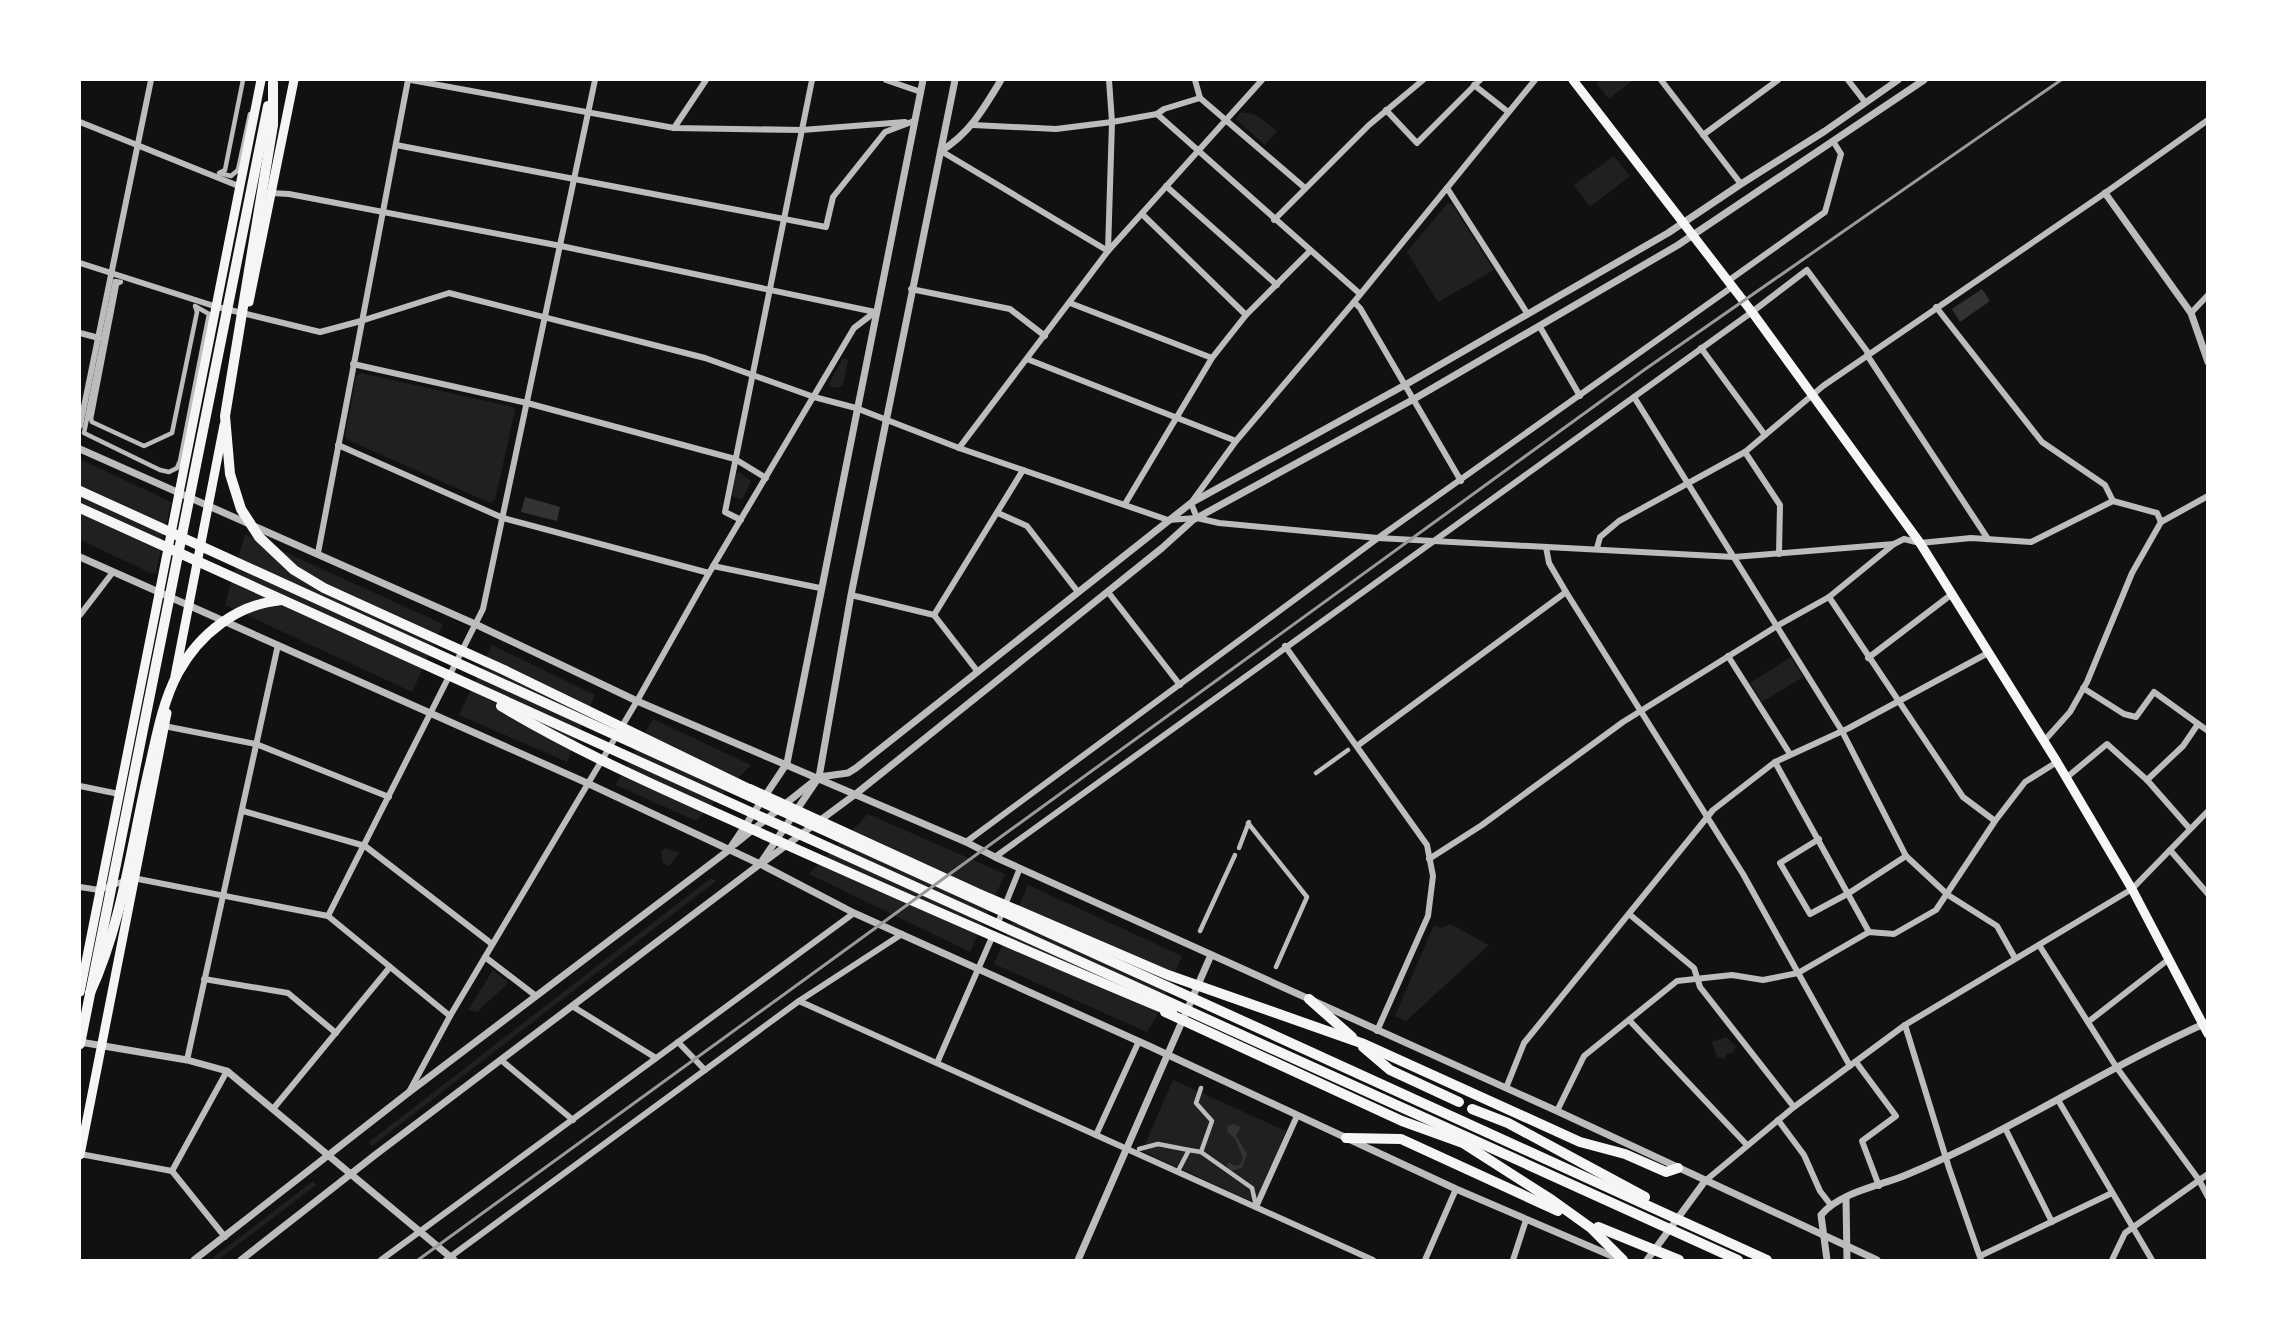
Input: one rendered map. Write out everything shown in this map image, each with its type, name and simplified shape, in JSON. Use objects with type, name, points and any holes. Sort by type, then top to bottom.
[{"type":"highway","points":[[273,81],[273,125],[225,416],[230,474],[241,509],[276,555],[294,570],[324,588],[504,670],[683,762],[975,896],[1192,984],[1380,1051],[1580,1142],[1625,1154],[1666,1173],[1678,1168]]},
{"type":"highway","points":[[80,1043],[85,992],[273,81]]},
{"type":"highway","points":[[80,491],[683,762],[1768,1260]]},
{"type":"highway","points":[[80,508],[1214,1029],[1738,1260]]},
{"type":"highway","points":[[85,992],[102,965],[113,929],[159,726],[177,675],[194,649],[219,625],[250,607],[280,600],[312,604],[370,628],[575,747],[952,920],[1092,973],[1347,1089],[1402,1121],[1462,1143],[1519,1178],[1591,1228],[1622,1260]]},
{"type":"highway","points":[[1309,999],[1390,1070],[1459,1102]]},
{"type":"highway","points":[[1472,1109],[1508,1123],[1596,1172],[1768,1260]]},
{"type":"highway","points":[[1346,1138],[1401,1139],[1558,1211]]},
{"type":"highway","points":[[1598,1227],[1679,1260]]},
{"type":"main road","points":[[85,992],[99,890],[214,306],[241,187],[259,80]]},
{"type":"main road","points":[[80,1154],[133,878],[190,607],[207,503],[294,80]]},
{"type":"main road","points":[[1573,80],[1752,312],[1920,543],[2044,741],[2132,889],[2205,1023],[2208,1034]]},
{"type":"street","points":[[80,426],[151,80]]},
{"type":"street","points":[[243,80],[225,170],[219,173],[227,176],[238,170],[259,80]]},
{"type":"street","points":[[318,553],[410,80],[674,128],[802,130],[914,121]]},
{"type":"street","points":[[328,916],[483,609],[596,80]]},
{"type":"street","points":[[674,128],[706,80]]},
{"type":"street","points":[[741,520],[725,512],[812,80]]},
{"type":"street","points":[[886,80],[921,92]]},
{"type":"street","points":[[729,850],[787,763],[820,588],[923,80]]},
{"type":"street","points":[[760,864],[819,777],[851,595],[955,80]]},
{"type":"street","points":[[941,151],[958,140],[973,125],[1001,80]]},
{"type":"street","points":[[1108,251],[1112,122],[1109,80]]},
{"type":"street","points":[[1195,80],[1200,98],[1227,118],[1305,188]]},
{"type":"street","points":[[959,448],[1108,251],[1262,80]]},
{"type":"street","points":[[1274,220],[1386,110],[1423,80]]},
{"type":"street","points":[[1191,503],[1236,441],[1354,303],[1359,293],[1447,188],[1507,111],[1535,80]]},
{"type":"street","points":[[1661,80],[1741,184]]},
{"type":"street","points":[[1703,135],[1778,80]]},
{"type":"street","points":[[1848,80],[1865,102]]},
{"type":"street","points":[[194,1260],[408,1093],[729,850],[819,777],[848,773],[856,768],[1191,503],[1405,385],[1683,223],[1826,131],[1898,80]]},
{"type":"street","points":[[241,1260],[572,1006],[857,793],[1197,518],[1414,399],[1693,236],[1924,80]]},
{"type":"street","points":[[1386,110],[1417,143],[1477,82],[1507,111]]},
{"type":"street","points":[[973,125],[1056,129],[1157,114],[1164,109],[1200,98]]},
{"type":"street","points":[[1157,114],[1359,293]]},
{"type":"street","points":[[396,145],[826,227],[834,197],[885,132],[914,121]]},
{"type":"street","points":[[1597,548],[1600,537],[1619,521],[1745,453],[1823,386],[2207,121]]},
{"type":"street","points":[[80,122],[241,187]]},
{"type":"street","points":[[966,842],[1378,538],[1721,295],[1730,284],[1825,212],[1841,154],[1833,141]]},
{"type":"street","points":[[941,151],[1108,251]]},
{"type":"street","points":[[1166,186],[1277,285]]},
{"type":"street","points":[[1447,188],[1527,313]]},
{"type":"street","points":[[271,193],[561,246],[875,312]]},
{"type":"street","points":[[2105,193],[2191,313],[2208,362]]},
{"type":"street","points":[[1142,214],[1246,315]]},
{"type":"street","points":[[1125,504],[1212,358],[1246,315],[1310,251]]},
{"type":"street","points":[[80,263],[214,306],[320,332],[449,293],[705,358],[814,397],[856,408],[887,422],[959,448],[1168,520],[1197,518],[1219,523],[1378,538],[1734,557],[1894,544]]},
{"type":"street","points":[[995,857],[1285,646],[1741,320],[1807,270],[1868,354],[1988,539]]},
{"type":"street","points":[[115,281],[121,282],[117,284],[91,419],[92,422],[144,446],[172,433],[197,312],[195,306],[209,314],[180,461],[177,468],[169,472],[160,470],[84,433],[113,284],[115,281]]},
{"type":"street","points":[[911,289],[1010,309],[1045,336]]},
{"type":"street","points":[[2191,313],[2208,296]]},
{"type":"street","points":[[1070,303],[1212,358]]},
{"type":"street","points":[[1354,303],[1360,308],[1461,481]]},
{"type":"street","points":[[1936,307],[2042,442],[2106,485],[2113,501]]},
{"type":"street","points":[[408,1093],[450,1016],[854,328],[875,312]]},
{"type":"street","points":[[1540,327],[1580,396]]},
{"type":"street","points":[[80,333],[99,338]]},
{"type":"street","points":[[1701,348],[1766,435]]},
{"type":"street","points":[[1027,359],[1236,441]]},
{"type":"street","points":[[353,364],[527,403],[735,459],[766,478]]},
{"type":"street","points":[[1634,397],[1842,731],[1906,856],[1948,895],[1997,926],[2015,958]]},
{"type":"street","points":[[338,445],[502,518],[709,573]]},
{"type":"street","points":[[80,449],[207,503],[475,624],[637,701],[787,763],[966,842],[1557,1111],[1877,1260]]},
{"type":"street","points":[[1745,453],[1780,505],[1779,554]]},
{"type":"street","points":[[934,615],[1023,470]]},
{"type":"street","points":[[2044,741],[2070,712],[2083,688],[2108,636],[2132,573],[2160,522],[2208,496]]},
{"type":"street","points":[[1429,859],[1482,825],[1640,710],[1829,597],[1894,544],[1904,539],[1920,543],[1988,539],[2031,542],[2113,501],[2157,513],[2160,522]]},
{"type":"street","points":[[1191,503],[1197,518]]},
{"type":"street","points":[[998,513],[1027,526],[1078,592]]},
{"type":"street","points":[[1546,547],[1549,563],[1566,592],[1707,816],[1853,1064],[1896,1116],[1862,1141],[1879,1186]]},
{"type":"street","points":[[80,556],[587,783],[760,864],[854,913],[1139,1041],[1456,1189],[1622,1260]]},
{"type":"street","points":[[713,566],[820,588]]},
{"type":"street","points":[[80,615],[113,572]]},
{"type":"street","points":[[1108,592],[1180,685]]},
{"type":"street","points":[[1357,746],[1566,592]]},
{"type":"street","points":[[1868,658],[1952,594]]},
{"type":"street","points":[[851,595],[934,615],[978,672]]},
{"type":"street","points":[[1829,597],[1963,798],[1995,821]]},
{"type":"street","points":[[187,1060],[278,645]]},
{"type":"street","points":[[1285,646],[1427,845],[1432,876],[1428,916],[1377,1031]]},
{"type":"street","points":[[1506,1088],[1524,1043],[1707,816],[1775,762],[1899,702],[1988,652]]},
{"type":"street","points":[[1728,656],[1790,754]]},
{"type":"street","points":[[2083,688],[2124,714],[2136,717],[2154,692],[2208,731]]},
{"type":"street","points":[[2147,780],[2183,746],[2198,724]]},
{"type":"street","points":[[164,726],[256,744],[389,797]]},
{"type":"street","points":[[2066,778],[2107,744],[2147,780],[2190,830]]},
{"type":"street","points":[[1316,773],[1348,750]]},
{"type":"street","points":[[1775,762],[1850,893],[1869,932]]},
{"type":"street","points":[[1557,1111],[1584,1056],[1677,981],[1732,975],[1763,980],[1798,973],[1869,932],[1894,934],[1936,910],[1995,821],[2025,782],[2056,762]]},
{"type":"street","points":[[80,786],[119,794]]},
{"type":"street","points":[[243,811],[365,846],[492,944]]},
{"type":"street","points":[[1649,1257],[1705,1181],[1746,1144],[1905,1025],[2132,889],[2208,811]]},
{"type":"street","points":[[1239,848],[1249,822],[1307,897],[1276,967]]},
{"type":"street","points":[[1819,839],[1779,863],[1810,914],[1850,893],[1906,856]]},
{"type":"street","points":[[2170,850],[2208,894]]},
{"type":"street","points":[[1200,931],[1235,855]]},
{"type":"street","points":[[937,1064],[979,970],[1020,868]]},
{"type":"street","points":[[80,887],[99,890],[133,878],[328,916],[450,1016]]},
{"type":"street","points":[[381,1260],[854,913]]},
{"type":"street","points":[[1629,914],[1694,968],[1700,987],[1794,1107]]},
{"type":"street","points":[[80,1043],[121,1047],[187,1060],[227,1071],[329,1155],[450,1260],[799,1001],[902,934]]},
{"type":"street","points":[[2039,945],[2117,1068],[2199,1180],[2208,1197]]},
{"type":"street","points":[[1078,1260],[1210,955]]},
{"type":"street","points":[[485,957],[536,996]]},
{"type":"street","points":[[2088,1022],[2169,959]]},
{"type":"street","points":[[273,1109],[390,968]]},
{"type":"street","points":[[204,979],[288,993],[336,1033]]},
{"type":"street","points":[[799,1001],[1373,1260]]},
{"type":"street","points":[[572,1006],[656,1058]]},
{"type":"street","points":[[1630,1021],[1746,1144]]},
{"type":"street","points":[[1827,1260],[1821,1215],[1830,1204],[1879,1186],[2005,1128],[2205,1023]]},
{"type":"street","points":[[1905,1025],[1945,1156],[1981,1258],[2112,1193]]},
{"type":"street","points":[[1096,1135],[1139,1041]]},
{"type":"street","points":[[678,1042],[705,1070]]},
{"type":"street","points":[[501,1060],[573,1119]]},
{"type":"street","points":[[172,1171],[227,1071]]},
{"type":"street","points":[[1201,1152],[1212,1121],[1196,1103],[1202,1088]]},
{"type":"street","points":[[2058,1100],[2152,1260]]},
{"type":"street","points":[[1256,1207],[1297,1116]]},
{"type":"street","points":[[1778,1120],[1804,1155],[1820,1191],[1830,1204]]},
{"type":"street","points":[[2005,1128],[2052,1222]]},
{"type":"street","points":[[1139,1149],[1158,1144],[1201,1152],[1252,1188],[1256,1207]]},
{"type":"street","points":[[1178,1171],[1189,1150]]},
{"type":"street","points":[[80,1154],[172,1171],[225,1238]]},
{"type":"street","points":[[2112,1260],[2125,1233],[2208,1174]]},
{"type":"street","points":[[1425,1260],[1456,1189]]},
{"type":"street","points":[[1846,1198],[1847,1260]]},
{"type":"street","points":[[1513,1260],[1526,1220]]},
{"type":"shaded area","points":[[1600,80],[1633,80],[1609,99],[1596,83]]},
{"type":"shaded area","points":[[1241,112],[1256,115],[1277,131],[1265,145],[1236,119]]},
{"type":"shaded area","points":[[1614,156],[1630,176],[1590,207],[1574,185]]},
{"type":"shaded area","points":[[1447,204],[1452,204],[1494,270],[1438,302],[1407,252]]},
{"type":"shaded area","points":[[1982,289],[1990,301],[1960,322],[1952,309]]},
{"type":"shaded area","points":[[843,358],[848,360],[843,386],[833,388],[829,384]]},
{"type":"shaded area","points":[[361,373],[513,407],[515,410],[495,500],[490,503],[348,440],[345,436],[356,376]]},
{"type":"shaded area","points":[[80,459],[171,502],[156,573],[151,573],[80,540]]},
{"type":"shaded area","points":[[739,472],[751,481],[743,498],[739,499],[732,496],[736,474]]},
{"type":"shaded area","points":[[525,497],[560,507],[557,521],[521,512]]},
{"type":"shaded area","points":[[245,534],[443,624],[412,692],[225,605]]},
{"type":"shaded area","points":[[492,645],[595,695],[567,762],[459,715]]},
{"type":"shaded area","points":[[1791,657],[1803,677],[1762,702],[1750,683]]},
{"type":"shaded area","points":[[653,719],[751,765],[696,821],[616,785]]},
{"type":"shaded area","points":[[868,814],[1005,874],[970,952],[809,874]]},
{"type":"shaded area","points":[[666,848],[679,853],[669,866],[663,863],[661,852]]},
{"type":"shaded area","points":[[711,878],[716,881],[372,1146],[369,1142]]},
{"type":"shaded area","points":[[1028,885],[1182,956],[1155,1019],[1147,1032],[994,964]]},
{"type":"shaded area","points":[[1450,924],[1489,945],[1406,1021],[1395,1016],[1434,925],[1441,928]]},
{"type":"shaded area","points":[[493,970],[507,981],[506,985],[477,1012],[468,1010]]},
{"type":"shaded area","points":[[1726,1037],[1736,1046],[1733,1053],[1727,1054],[1724,1059],[1717,1057],[1712,1042]]},
{"type":"shaded area","points":[[1173,1080],[1286,1131],[1257,1199],[1249,1200],[1142,1151]]},
{"type":"shaded area","points":[[1234,1124],[1241,1127],[1236,1135],[1247,1154],[1242,1168],[1230,1171],[1227,1165],[1229,1162],[1234,1166],[1240,1165],[1243,1158],[1235,1139],[1227,1131],[1228,1126]]},
{"type":"shaded area","points":[[313,1181],[316,1185],[218,1260],[210,1260]]},
{"type":"railway","points":[[418,1260],[1644,370],[2061,80]]}]
